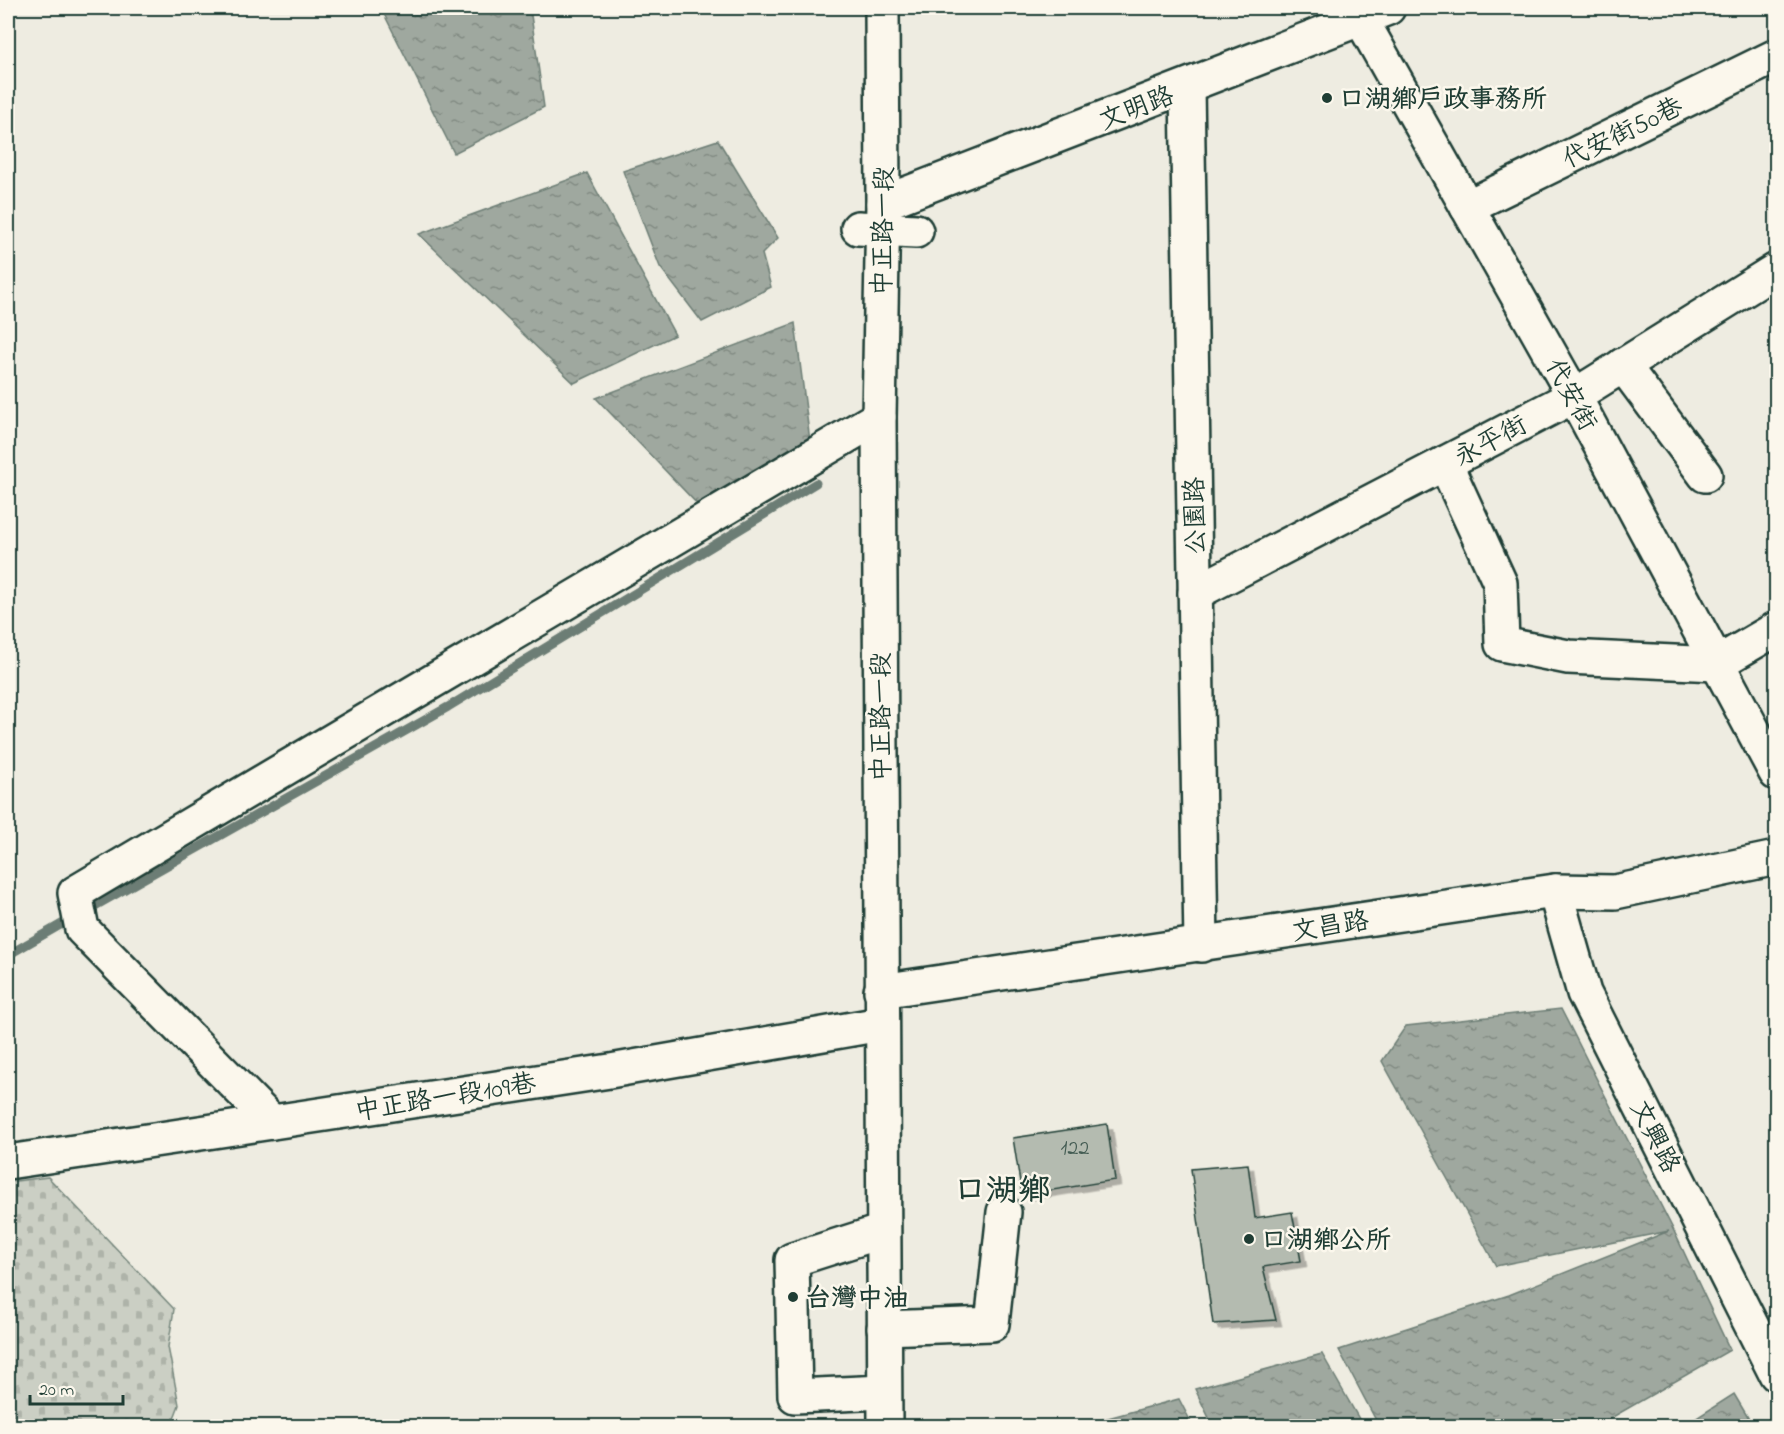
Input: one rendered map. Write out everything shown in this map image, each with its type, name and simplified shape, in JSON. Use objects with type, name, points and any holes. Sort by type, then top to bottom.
[{"type":"street","name":"中正路一段","points":[[882,8],[875,220],[879,417],[885,1426]]},
{"type":"street","name":"文明路","points":[[875,220],[1187,87],[1375,13]]},
{"type":"street","name":"代安街","points":[[1375,13],[1467,207],[1574,396],[1776,773]]},
{"type":"street","name":"代安街50巷","points":[[1467,207],[1776,56]]},
{"type":"street","name":"公園路","points":[[1187,87],[1201,945]]},
{"type":"street","points":[[875,220],[916,231]]},
{"type":"street","name":"永平街","points":[[1195,593],[1574,396],[1776,270]]},
{"type":"street","points":[[1623,365],[1705,475]]},
{"type":"street","points":[[272,1122],[82,929],[75,893],[879,417]]},
{"type":"street","points":[[1445,463],[1500,583],[1502,644],[1568,657],[1716,664],[1776,629]]},
{"type":"street","name":"文昌路","points":[[881,991],[1555,891],[1615,892],[1776,858]]},
{"type":"street","name":"文興路","points":[[1555,891],[1584,993],[1776,1374]]},
{"type":"street","name":"中正路一段109巷","points":[[8,1162],[610,1071],[881,1024]]},
{"type":"street","points":[[884,1328],[992,1324],[1004,1212]]},
{"type":"street","points":[[883,1231],[792,1260],[795,1396],[884,1392]]},
{"type":"green space","points":[[48,1177],[174,1309],[168,1347],[179,1405],[171,1426],[8,1426],[8,1182]]},
{"type":"water","points":[[381,8],[530,8],[544,107],[454,153]]},
{"type":"water","points":[[718,140],[778,238],[762,254],[771,287],[702,322],[660,267],[623,171]]},
{"type":"water","points":[[587,173],[675,335],[574,383],[419,234]]},
{"type":"water","points":[[795,323],[812,457],[702,509],[596,398]]},
{"type":"water","points":[[1561,1009],[1673,1229],[1730,1350],[1597,1426],[1379,1426],[1339,1350],[1509,1295],[1669,1231],[1496,1266],[1382,1061],[1406,1026]]},
{"type":"water","points":[[1322,1354],[1363,1426],[1213,1426],[1195,1389]]},
{"type":"water","points":[[1734,1394],[1753,1426],[1684,1426]]},
{"type":"water","points":[[1179,1399],[1193,1426],[1078,1426]]},
{"type":"building","points":[[1107,1124],[1115,1180],[1022,1195],[1013,1138]]},
{"type":"building","name":"口湖鄉公所","points":[[1248,1164],[1255,1218],[1292,1212],[1301,1261],[1263,1267],[1276,1320],[1213,1324],[1191,1169]]},
{"type":"waterway","points":[[86,911],[448,707],[816,483]]},
{"type":"waterway","points":[[8,955],[74,917]]},
{"type":"place","name":"口湖鄉戶政事務所","points":[[1327,98]]},
{"type":"place","name":"口湖鄉公所","points":[[1249,1239]]},
{"type":"place","name":"台灣中油","points":[[793,1297]]},
{"type":"district","name":"口湖鄉","points":[[1002,1189]]}]
